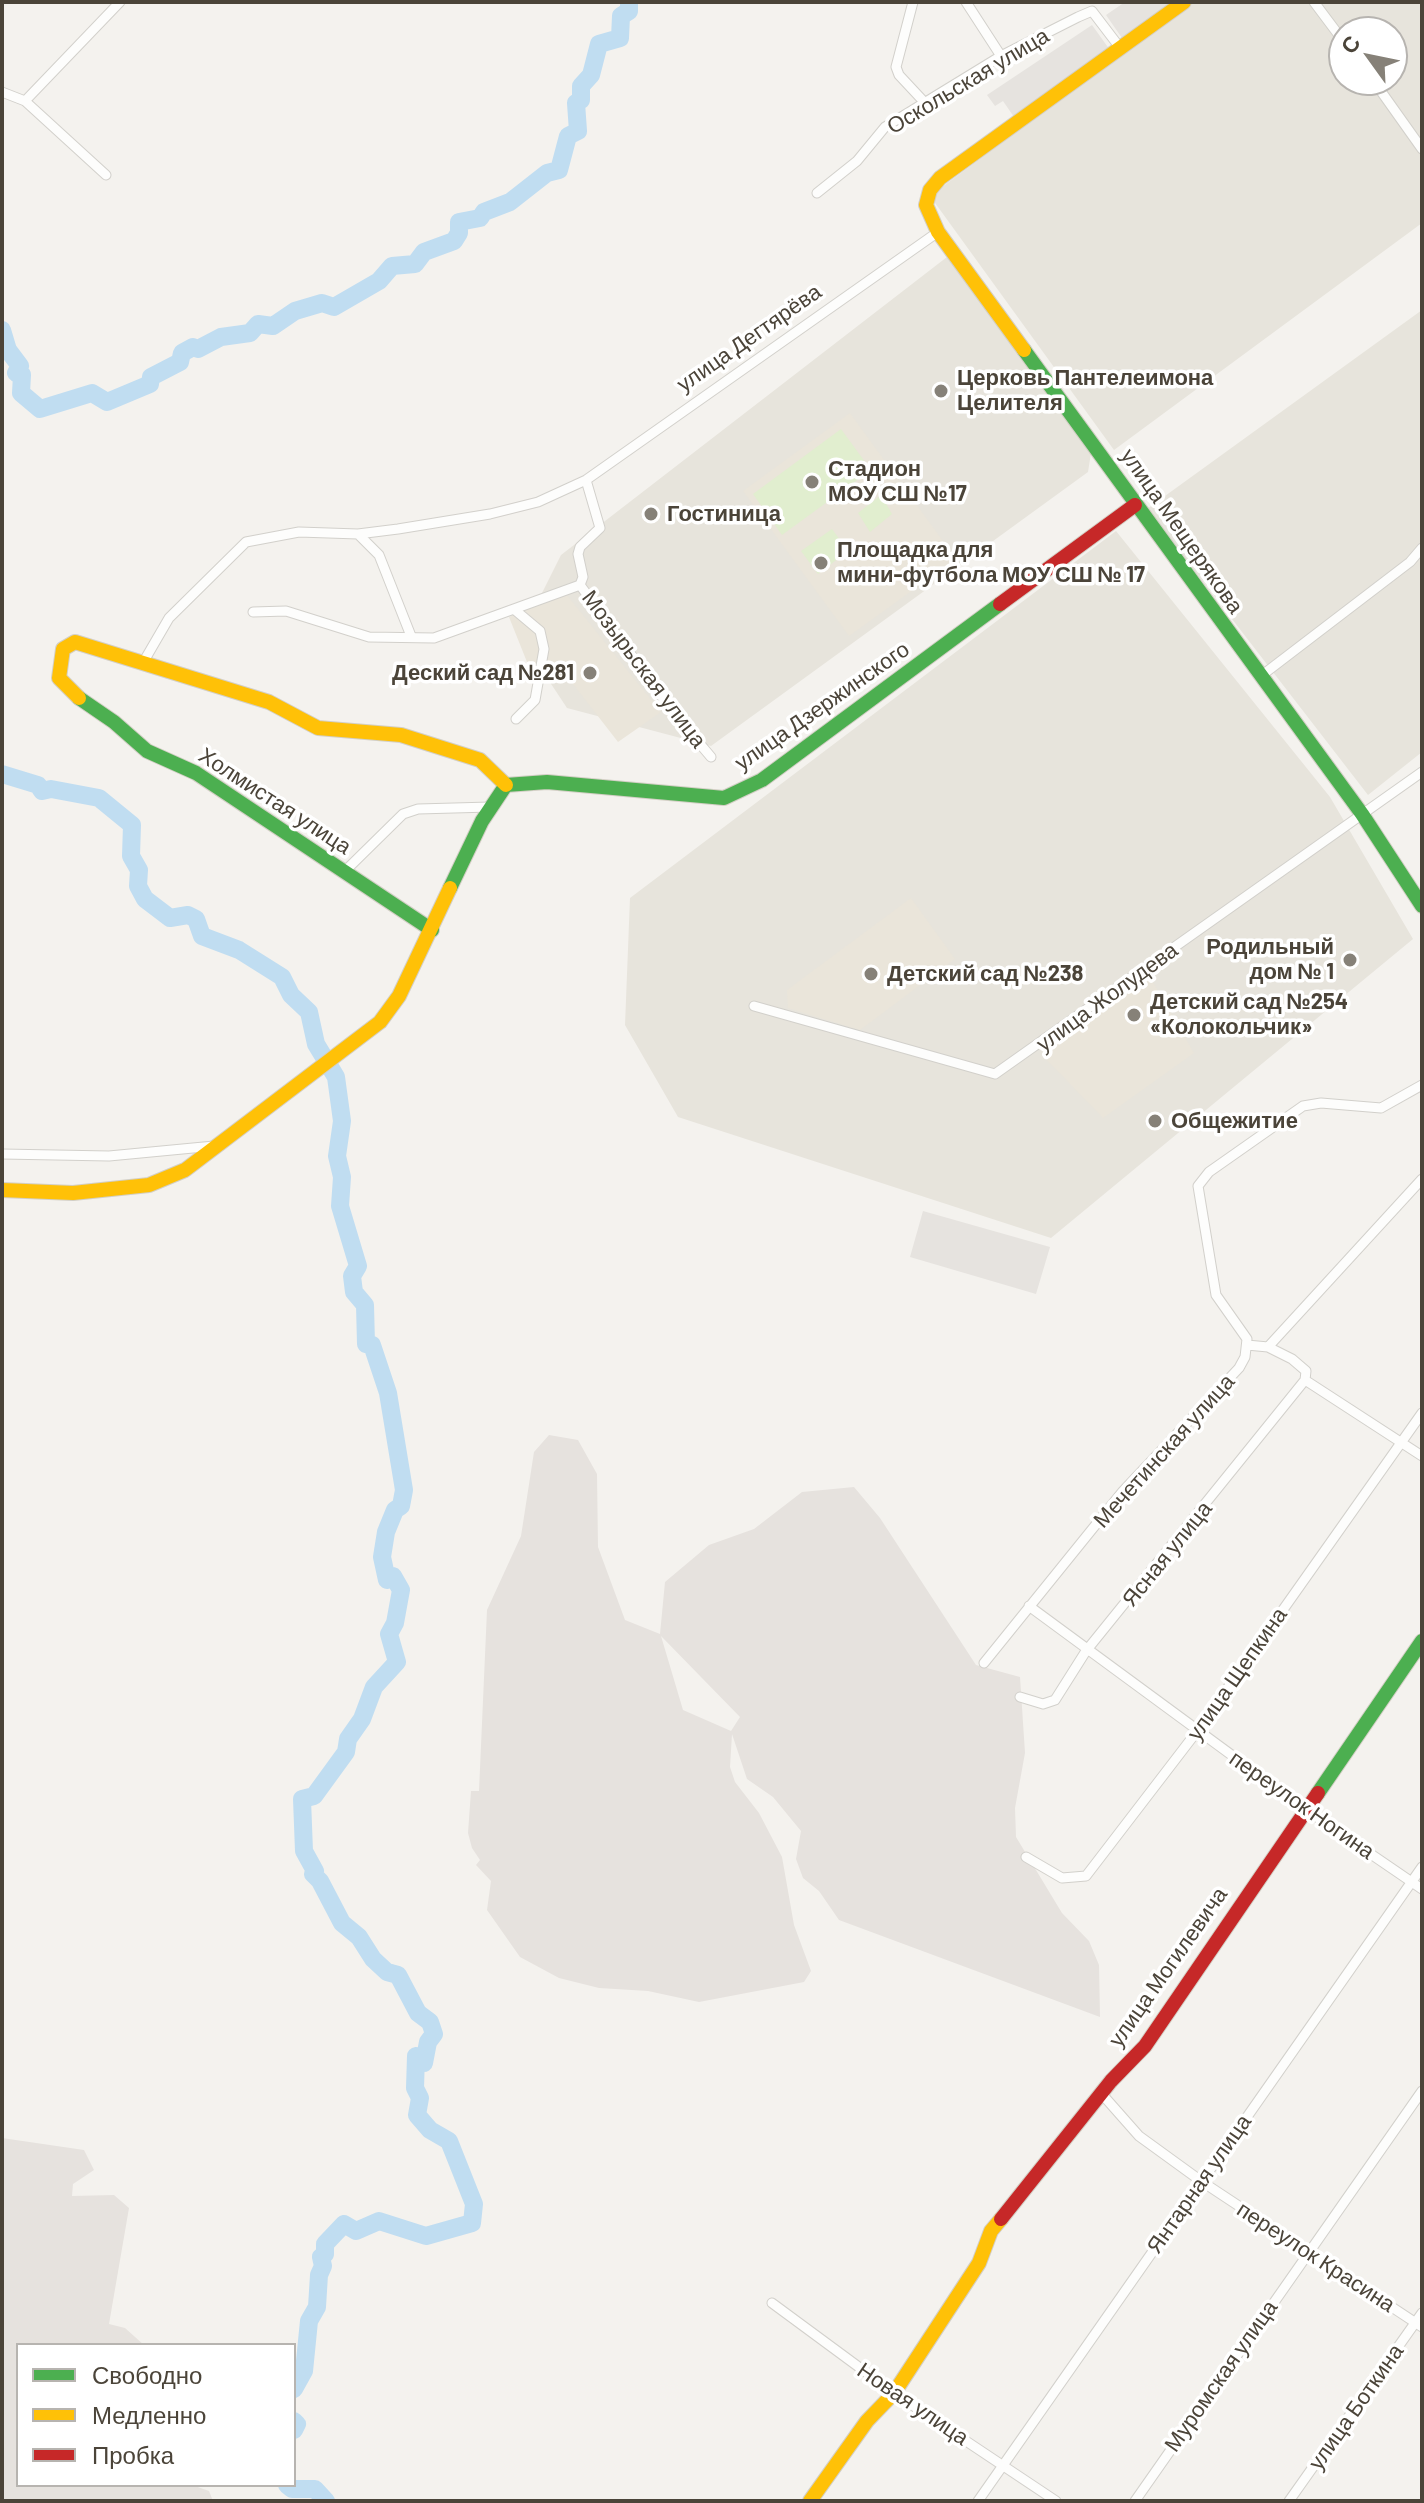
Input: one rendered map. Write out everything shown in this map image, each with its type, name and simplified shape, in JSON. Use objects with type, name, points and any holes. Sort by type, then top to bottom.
[{"type":"street","points":[[25,101],[120,2]]},
{"type":"street","points":[[913,2],[896,67],[899,75],[927,105]]},
{"type":"street","points":[[966,2],[1001,56]]},
{"type":"street","points":[[1083,2],[1121,49],[1184,2]]},
{"type":"street","points":[[1314,2],[1328,21]]},
{"type":"street","name":"Оскольская улица","points":[[817,193],[857,161],[885,127],[927,105],[1001,56],[1092,11]]},
{"type":"street","name":"улица Мещерякова","points":[[1121,49],[940,178],[930,190],[926,205],[938,232],[1362,814],[1422,906]]},
{"type":"street","points":[[2,92],[25,101],[106,175]]},
{"type":"street","points":[[1384,96],[1422,149]]},
{"type":"street","name":"улица Дегтярёва","points":[[144,661],[169,618],[246,542],[299,532],[358,534],[490,514],[538,502],[586,480],[938,232]]},
{"type":"street","points":[[580,585],[583,577],[578,554],[580,547],[597,534],[600,521],[586,480]]},
{"type":"street","name":"улица Дзержинского","points":[[506,785],[547,782],[694,798],[724,798],[762,780],[1135,505]]},
{"type":"street","points":[[358,534],[379,555],[411,636]]},
{"type":"street","points":[[1261,676],[1410,562],[1422,548]]},
{"type":"street","name":"Мозырьская улица","points":[[253,612],[286,611],[369,637],[434,638],[580,585],[673,712],[711,757]]},
{"type":"street","points":[[515,610],[540,631],[544,649],[535,700],[516,719]]},
{"type":"street","name":"Холмистая улица","points":[[144,661],[75,642],[63,649],[59,678],[83,703],[114,722],[147,751],[196,773],[432,930]]},
{"type":"street","points":[[2,1190],[73,1193],[149,1185],[185,1170],[347,1050],[391,1010],[490,807],[506,785],[480,760],[401,735],[318,728],[269,702],[144,661]]},
{"type":"street","name":"улица Жолудева","points":[[754,1006],[995,1074],[1422,772]]},
{"type":"street","points":[[344,872],[403,814],[418,809],[490,807]]},
{"type":"street","points":[[1422,1085],[1381,1108],[1321,1103],[1303,1106],[1209,1172],[1198,1186],[1216,1295],[1244,1334],[1247,1345],[1268,1347],[1297,1362],[1306,1371],[1305,1380],[1422,1456]]},
{"type":"street","points":[[2,1154],[109,1156],[219,1146]]},
{"type":"street","points":[[1268,1347],[1422,1179]]},
{"type":"street","name":"Мечетинская улица","points":[[984,1663],[1123,1491],[1239,1368],[1247,1345]]},
{"type":"street","name":"Ясная улица","points":[[1020,1697],[1043,1704],[1055,1700],[1086,1651],[1305,1380]]},
{"type":"street","name":"улица Щепкина","points":[[1026,1857],[1062,1878],[1086,1876],[1198,1730],[1422,1413]]},
{"type":"street","name":"переулок Ногина","points":[[1029,1606],[1086,1651],[1305,1809],[1422,1889]]},
{"type":"street","name":"улица Могилевича","points":[[810,2501],[867,2421],[894,2393],[979,2263],[991,2231],[1101,2093],[1145,2046],[1422,1641]]},
{"type":"street","name":"Янтарная улица","points":[[978,2501],[1422,1867]]},
{"type":"street","name":"Муромская улица","points":[[1135,2501],[1422,2091]]},
{"type":"street","name":"переулок Красина","points":[[1101,2093],[1139,2136],[1201,2181],[1419,2325]]},
{"type":"street","name":"Новая улица","points":[[772,2303],[894,2393],[1056,2501]]},
{"type":"street","name":"улица Боткина","points":[[1289,2501],[1419,2325],[1422,2313]]},
{"type":"shaded area","points":[[1125,2],[1173,2],[1122,38],[1106,15]]},
{"type":"shaded area","points":[[1192,2],[1422,2],[1422,223],[1114,450],[930,196]]},
{"type":"shaded area","points":[[1092,25],[1110,50],[1014,117],[1003,101],[995,106],[987,95]]},
{"type":"shaded area","points":[[947,257],[1091,453],[1088,472],[711,746],[567,708],[520,637],[561,555]]},
{"type":"shaded area","points":[[1422,310],[1422,752],[1368,795],[1147,509]]},
{"type":"shaded area","points":[[850,413],[956,559],[849,636],[743,491]]},
{"type":"shaded area","points":[[1116,531],[1330,797],[1413,939],[1051,1238],[678,1117],[625,1025],[630,898]]},
{"type":"shaded area","name":"Деский сад №281","points":[[562,589],[661,712],[618,742],[573,684],[527,662],[509,617]]},
{"type":"shaded area","name":"Детский сад №238","points":[[911,898],[955,959],[860,1030],[788,1008],[787,990]]},
{"type":"shaded area","name":"Детский сад №254 «Колокольчик»","points":[[1150,977],[1194,1053],[1103,1118],[1041,1054]]},
{"type":"shaded area","points":[[923,1211],[1050,1247],[1036,1294],[910,1257]]},
{"type":"shaded area","points":[[549,1435],[578,1440],[597,1474],[598,1547],[625,1620],[660,1634],[665,1582],[709,1545],[754,1529],[802,1492],[854,1487],[880,1518],[976,1665],[1020,1677],[1025,1753],[1015,1808],[1016,1837],[1062,1913],[1089,1941],[1099,1965],[1100,2017],[839,1920],[819,1891],[803,1878],[796,1859],[801,1831],[773,1797],[747,1779],[732,1734],[730,1767],[735,1782],[759,1813],[782,1857],[794,1925],[811,1971],[804,1982],[699,2002],[648,1991],[599,1988],[559,1978],[520,1957],[487,1910],[491,1881],[476,1865],[480,1860],[472,1848],[468,1833],[471,1791],[479,1791],[487,1610],[521,1536],[534,1452]],"holes":[[[661,1636],[740,1717],[731,1731],[683,1710]]]},
{"type":"shaded area","points":[[2,2138],[84,2150],[94,2170],[73,2184],[72,2196],[114,2195],[129,2208],[109,2324],[125,2328],[142,2343],[16,2343],[16,2487],[198,2487],[209,2491],[213,2501],[2,2501]]},
{"type":"green space","name":"Стадион МОУ СШ №17","points":[[841,429],[871,470],[782,535],[753,494]]},
{"type":"green space","points":[[881,495],[892,514],[870,532],[858,513]]},
{"type":"green space","name":"Площадка для мини-футбола МОУ СШ № 17","points":[[832,529],[848,551],[818,574],[801,551]]},
{"type":"waterway","points":[[2,330],[8,350],[20,366],[16,373],[22,375],[21,393],[40,409],[92,393],[107,402],[150,384],[151,377],[180,362],[182,353],[193,347],[198,349],[221,337],[250,333],[258,324],[273,326],[295,311],[322,303],[334,307],[379,281],[392,266],[415,264],[424,252],[454,241],[459,233],[459,222],[480,218],[484,212],[510,202],[547,173],[559,170],[568,136],[578,131],[576,103],[581,100],[581,86],[591,75],[599,44],[620,38],[621,16],[629,11],[629,2]]},
{"type":"waterway","points":[[2,774],[38,785],[42,791],[51,789],[99,798],[132,825],[131,856],[139,870],[138,886],[145,899],[170,918],[188,915],[196,919],[202,936],[239,950],[282,977],[291,995],[309,1012],[316,1044],[336,1077],[342,1121],[337,1156],[342,1177],[340,1206],[358,1266],[352,1276],[354,1292],[365,1305],[366,1344],[372,1345],[388,1393],[404,1490],[401,1506],[395,1510],[386,1532],[382,1557],[387,1580],[393,1576],[401,1590],[395,1623],[389,1634],[397,1662],[374,1687],[362,1719],[348,1739],[346,1752],[314,1796],[302,1799],[304,1851],[315,1871],[313,1874],[320,1881],[342,1923],[359,1937],[373,1959],[387,1972],[398,1975],[418,2013],[430,2022],[434,2034],[428,2042],[424,2063],[416,2056],[415,2088],[420,2098],[417,2115],[430,2130],[449,2141],[474,2204],[472,2223],[426,2236],[379,2221],[356,2231],[344,2224],[325,2244],[325,2254],[321,2257],[323,2266],[319,2275],[317,2307],[309,2321],[304,2371],[296,2385]]},
{"type":"waterway","points":[[290,2487],[315,2489],[326,2501]]},
{"type":"traffic: fast","points":[[1024,350],[1362,814],[1422,906]]},
{"type":"traffic: fast","points":[[450,888],[482,821],[506,785],[547,782],[724,798],[762,780],[1000,604]]},
{"type":"traffic: fast","points":[[79,698],[114,722],[147,751],[196,773],[432,930]]},
{"type":"traffic: fast","points":[[1318,1793],[1422,1641]]},
{"type":"traffic: slow","points":[[1024,350],[938,232],[926,205],[930,190],[940,178],[1184,2]]},
{"type":"traffic: slow","points":[[79,698],[59,678],[63,649],[75,642],[269,702],[318,728],[401,735],[480,760],[506,785]]},
{"type":"traffic: slow","points":[[2,1190],[73,1193],[149,1185],[185,1170],[380,1022],[399,996],[450,888]]},
{"type":"traffic: slow","points":[[810,2501],[867,2421],[894,2393],[979,2263],[991,2231],[1001,2219]]},
{"type":"traffic: jam","points":[[1000,604],[1135,505]]},
{"type":"traffic: jam","points":[[1001,2219],[1111,2081],[1145,2046],[1318,1793]]},
{"type":"place","name":"Церковь Пантелеимона Целителя","points":[[941,391]]},
{"type":"place","name":"Стадион МОУ СШ №17","points":[[812,482]]},
{"type":"place","name":"Гостиница","points":[[651,514]]},
{"type":"place","name":"Площадка для мини-футбола МОУ СШ № 17","points":[[821,563]]},
{"type":"place","name":"Деский сад №281","points":[[590,673]]},
{"type":"place","name":"Родильный дом № 1","points":[[1350,960]]},
{"type":"place","name":"Детский сад №238","points":[[871,974]]},
{"type":"place","name":"Детский сад №254 «Колокольчик»","points":[[1134,1015]]},
{"type":"place","name":"Общежитие","points":[[1155,1121]]}]
